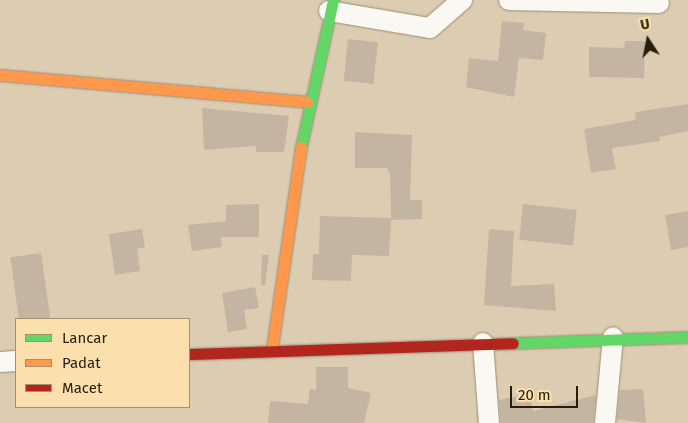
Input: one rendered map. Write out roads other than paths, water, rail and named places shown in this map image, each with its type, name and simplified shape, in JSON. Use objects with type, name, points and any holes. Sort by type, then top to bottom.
[{"type":"street","points":[[272,348],[307,102],[331,6],[430,28],[462,0]]},
{"type":"street","points":[[509,0],[659,3]]},
{"type":"street","points":[[0,75],[307,102]]},
{"type":"street","points":[[190,354],[272,348],[483,343],[613,337],[688,337]]},
{"type":"street","points":[[605,423],[613,337]]},
{"type":"street","points":[[483,343],[489,423]]},
{"type":"street","points":[[0,362],[15,361]]}]
